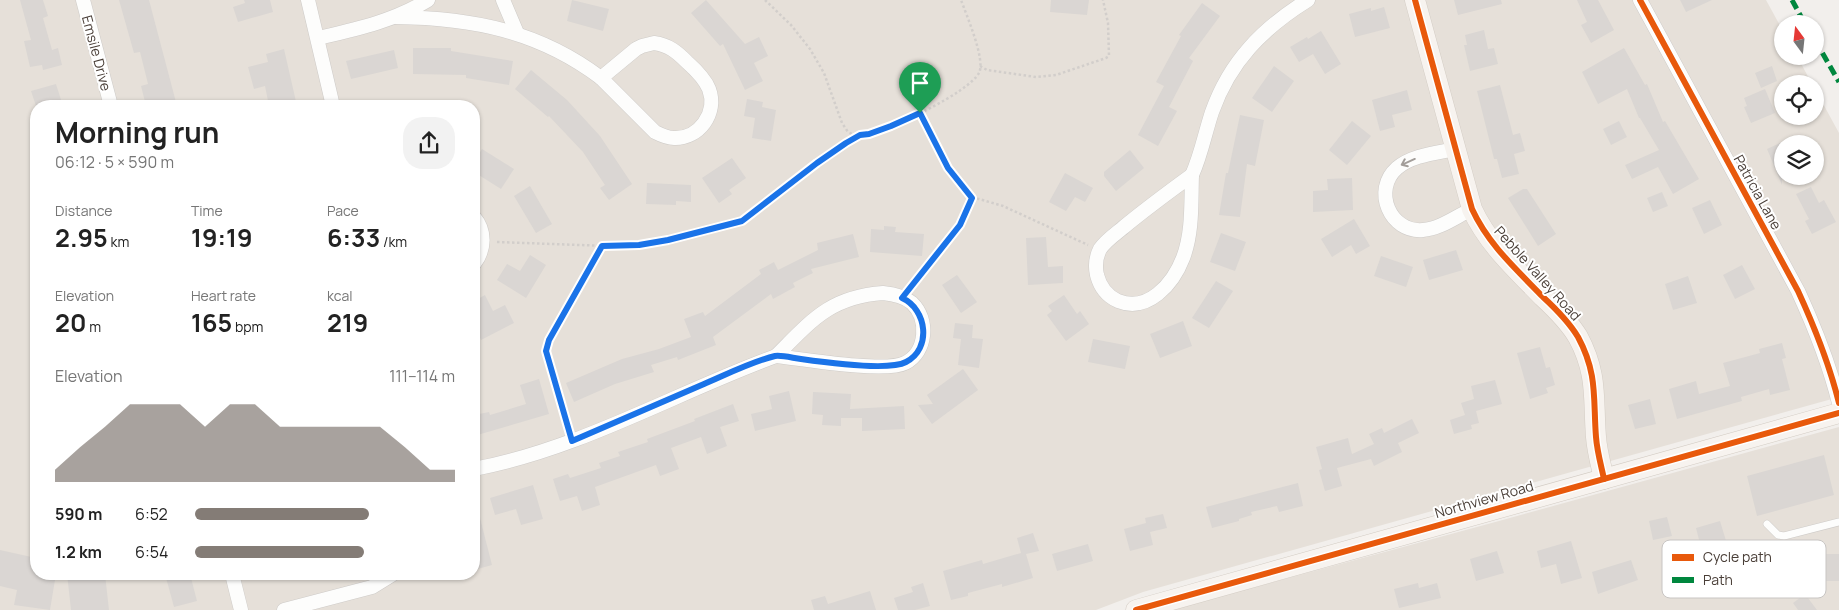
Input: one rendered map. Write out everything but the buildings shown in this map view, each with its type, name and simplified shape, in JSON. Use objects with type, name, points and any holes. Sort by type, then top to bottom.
[{"type":"street","name":"Emsile Drive","points":[[83,0],[109,100]]},
{"type":"street","points":[[308,0],[332,100]]},
{"type":"street","points":[[318,38],[396,17],[428,0]]},
{"type":"street","points":[[503,0],[517,33]]},
{"type":"street","points":[[1192,175],[1130,222],[1108,240],[1100,250],[1096,261],[1096,272],[1099,281],[1109,295],[1116,300],[1132,304],[1149,301],[1158,295],[1176,273],[1183,258],[1190,220],[1192,175],[1213,110],[1230,74],[1245,53],[1269,27],[1308,0]]},
{"type":"street","name":"Pebble Valley Road","points":[[1415,0],[1472,209],[1480,226],[1491,243],[1563,317],[1577,336],[1586,355],[1594,385],[1596,440],[1604,479]]},
{"type":"street","name":"Patricia Lane","points":[[1640,0],[1798,291],[1829,365],[1839,403]]},
{"type":"street","points":[[396,17],[423,17],[468,22],[517,33],[547,45],[569,56],[600,78],[645,123],[655,132],[664,136],[674,138],[692,134],[707,119],[710,113],[711,97],[705,81],[676,51],[663,44],[654,43],[642,46],[600,78]]},
{"type":"street","points":[[1455,149],[1410,160],[1398,168],[1388,181],[1385,191],[1388,209],[1396,221],[1408,229],[1422,230],[1434,228],[1472,209]]},
{"type":"street","points":[[480,226],[483,240],[480,255]]},
{"type":"street","points":[[480,468],[526,457],[572,441],[741,368],[776,356],[833,363],[892,366],[906,362],[920,348],[924,330],[922,320],[916,308],[902,298],[883,293],[864,295],[832,306],[810,321],[776,356]]},
{"type":"street","name":"Northview Road","points":[[1136,610],[1839,413]]},
{"type":"street","points":[[234,580],[241,610]]},
{"type":"street","points":[[284,610],[372,587],[383,580]]},
{"type":"lane","points":[[1767,524],[1778,535],[1784,536],[1839,522]]},
{"type":"path","points":[[765,0],[791,25],[810,49],[824,73],[842,123],[848,132],[860,135],[884,129],[920,113],[970,83],[979,72],[980,66],[973,32],[960,0]]},
{"type":"path","points":[[980,66],[986,70],[1042,76],[1056,75],[1106,58],[1109,56],[1108,23],[1104,0]]},
{"type":"path","points":[[920,113],[948,168],[972,198]]},
{"type":"path","points":[[483,240],[602,246],[639,245],[742,221],[817,163],[860,135]]},
{"type":"path","points":[[972,198],[979,198],[1003,206],[1100,250]]},
{"type":"path","points":[[902,298],[960,225],[972,198]]},
{"type":"path","points":[[572,441],[546,351],[549,340],[602,246]]},
{"type":"shaded area","points":[[0,0],[1766,0],[1774,15],[1774,65],[1802,65],[1807,75],[1774,75],[1774,125],[1824,125],[1824,106],[1839,133],[1839,397],[1143,592],[1096,610],[0,610]]},
{"type":"shaded area","points":[[1839,427],[1839,610],[1170,610]]},
{"type":"marked path","points":[[1792,0],[1800,15]]},
{"type":"marked path","points":[[1824,56],[1839,82]]},
{"type":"cycle path","points":[[1415,0],[1472,209],[1494,245],[1566,321],[1578,337],[1584,350],[1592,375],[1598,453],[1604,479]]},
{"type":"cycle path","points":[[1640,0],[1798,291],[1821,346],[1839,403]]},
{"type":"cycle path","points":[[1136,610],[1839,413]]},
{"type":"route","points":[[920,113],[948,168],[972,198],[960,225],[902,298],[916,308],[920,314],[924,330],[920,348],[913,357],[906,362],[892,366],[833,363],[776,356],[741,368],[572,441],[546,351],[549,340],[602,246],[639,245],[668,240],[742,221],[846,143],[860,135],[869,134],[891,126],[920,113]]}]
